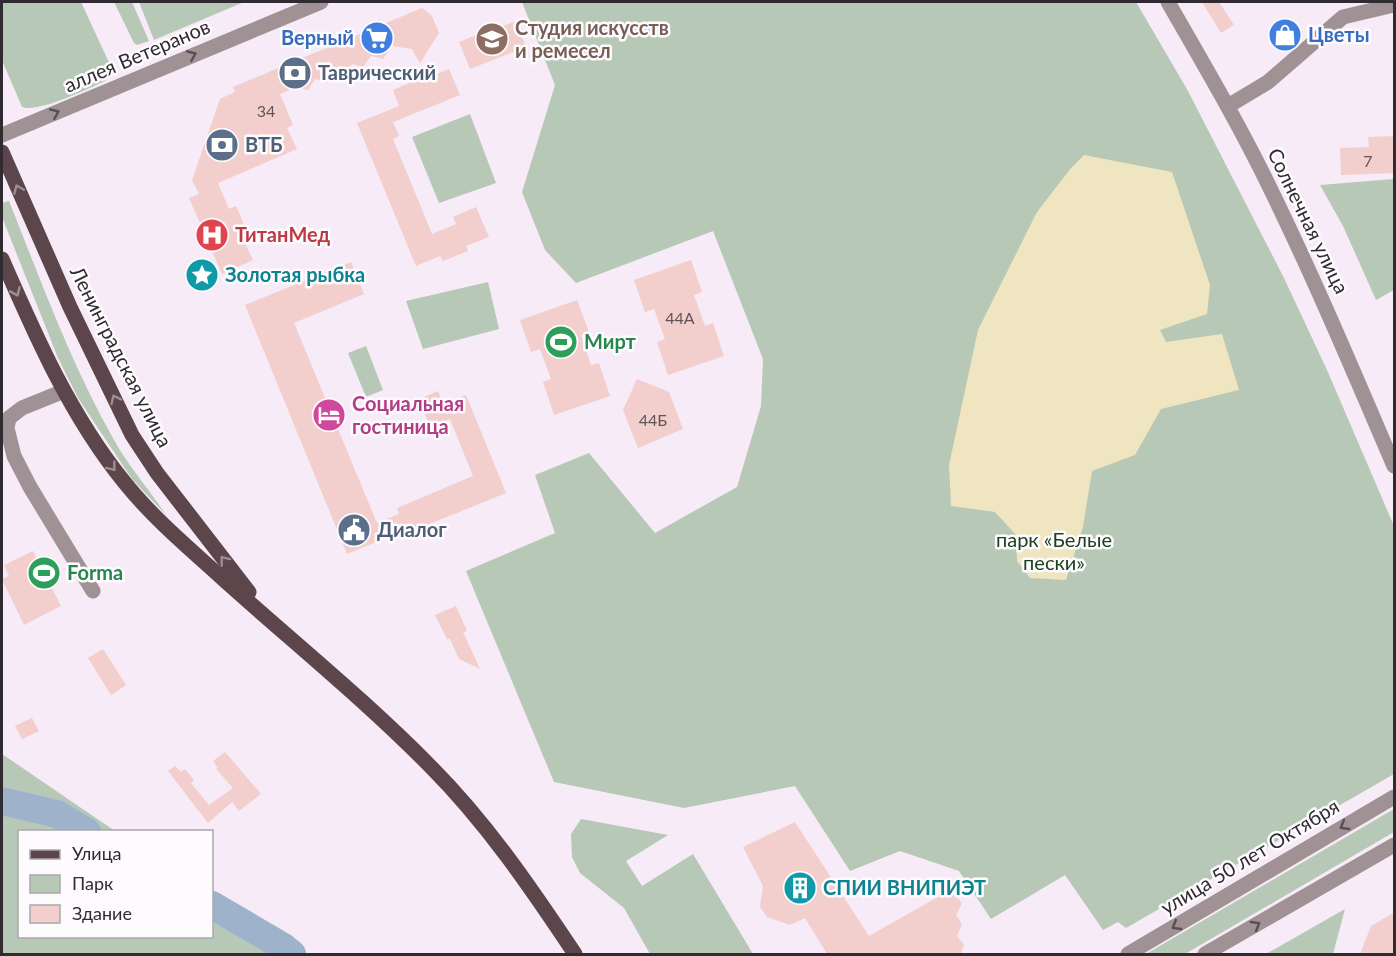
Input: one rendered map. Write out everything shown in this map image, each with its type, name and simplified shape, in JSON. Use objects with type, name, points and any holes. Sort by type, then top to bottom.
[{"type":"main road","name":"Ленинградская улица","points":[[2,152],[70,307],[132,435],[157,472],[272,623]]},
{"type":"main road","name":"Ленинградская улица","points":[[2,260],[64,391],[102,454],[126,485],[163,524],[429,765],[458,796],[512,863],[575,954]]},
{"type":"main road","points":[[163,524],[177,520],[182,513],[183,506]]},
{"type":"street","name":"аллея Ветеранов","points":[[2,135],[321,2]]},
{"type":"street","name":"Солнечная улица","points":[[1168,2],[1228,106],[1270,188],[1332,321],[1395,466]]},
{"type":"street","points":[[1228,106],[1268,82],[1343,17],[1395,5]]},
{"type":"street","points":[[64,391],[22,408],[9,418],[7,428],[14,456],[30,487],[93,591]]},
{"type":"street","name":"улица 50 лет Октября","points":[[1128,954],[1395,797]]},
{"type":"street","points":[[1205,954],[1395,844]]},
{"type":"green space","points":[[2,2],[81,2],[112,69],[110,76],[105,81],[51,104],[40,107],[22,107],[2,60]]},
{"type":"green space","points":[[114,2],[132,2],[149,41],[137,45],[134,43]]},
{"type":"green space","points":[[139,2],[244,2],[154,40]]},
{"type":"green space","name":"парк «Белые пески»","points":[[522,2],[1136,2],[1188,91],[1284,278],[1327,370],[1394,526],[1394,774],[1126,928],[1118,922],[1103,930],[1065,875],[991,919],[959,871],[900,851],[850,871],[795,786],[684,808],[554,782],[466,571],[555,533],[535,475],[589,453],[655,533],[737,487],[761,406],[763,359],[713,231],[576,283],[545,250],[522,192],[555,85]]},
{"type":"green space","points":[[470,114],[496,183],[439,203],[412,137]]},
{"type":"green space","points":[[1394,179],[1394,290],[1376,300],[1343,226],[1320,185]]},
{"type":"green space","points":[[9,201],[57,322],[98,411],[120,450],[166,515],[132,479],[78,398],[58,358],[2,217],[2,203]]},
{"type":"green space","points":[[488,282],[499,329],[423,349],[406,301]]},
{"type":"green space","points":[[366,346],[383,390],[366,397],[348,353]]},
{"type":"green space","points":[[2,754],[114,830],[18,830],[18,938],[213,938],[213,900],[268,954],[2,954]]},
{"type":"green space","points":[[1394,809],[1394,832],[1185,954],[1146,954]]},
{"type":"green space","points":[[581,819],[668,835],[626,861],[642,886],[693,854],[753,954],[650,954],[624,908],[580,873],[572,857],[571,834]]},
{"type":"green space","points":[[1345,909],[1333,954],[1266,954]]},
{"type":"sand","points":[[1084,155],[1172,172],[1210,285],[1207,314],[1160,330],[1166,342],[1222,334],[1239,390],[1161,409],[1135,455],[1092,471],[1083,527],[1066,580],[1030,578],[1017,561],[1016,535],[995,512],[951,506],[949,465],[978,330],[1037,212]]},
{"type":"building","points":[[1202,2],[1219,2],[1234,25],[1221,33]]},
{"type":"building","points":[[422,8],[432,16],[439,33],[420,63],[412,49],[392,46],[383,59],[371,56],[363,67],[352,64],[346,75],[333,71],[328,83],[315,79],[308,90],[296,87],[280,94],[293,125],[287,128],[297,149],[218,183],[229,209],[236,206],[249,236],[243,239],[253,260],[222,274],[189,198],[199,194],[192,180],[220,99],[235,92],[233,87]]},
{"type":"building","points":[[516,21],[526,47],[470,69],[459,42],[498,23],[500,27]]},
{"type":"building","points":[[449,69],[460,95],[393,122],[399,136],[393,139],[432,234],[456,224],[453,217],[476,207],[489,237],[466,246],[468,251],[443,261],[440,256],[416,266],[357,123],[399,106],[393,90],[412,82],[411,79],[432,71],[434,75]]},
{"type":"building","points":[[1395,136],[1395,173],[1341,175],[1340,148],[1369,147],[1368,137]]},
{"type":"building","points":[[691,260],[702,292],[694,295],[705,326],[713,323],[724,356],[668,375],[657,342],[665,339],[654,309],[645,312],[634,280]]},
{"type":"building","points":[[351,262],[364,294],[294,323],[377,523],[399,514],[397,508],[473,476],[450,419],[430,427],[419,399],[438,391],[443,404],[466,395],[506,493],[405,534],[403,531],[347,554],[245,305]]},
{"type":"building","points":[[577,300],[589,332],[581,335],[591,365],[599,363],[610,396],[554,415],[543,382],[551,379],[540,349],[531,352],[520,320]]},
{"type":"building","points":[[637,379],[669,392],[683,429],[638,448],[623,410]]},
{"type":"building","points":[[33,551],[61,606],[24,625],[2,579],[9,576],[4,565]]},
{"type":"building","points":[[456,606],[467,631],[463,632],[480,669],[459,659],[435,615]]},
{"type":"building","points":[[103,649],[126,685],[111,695],[88,658]]},
{"type":"building","points":[[32,718],[39,731],[22,739],[15,726]]},
{"type":"building","points":[[225,752],[261,794],[239,811],[232,802],[208,823],[168,771],[175,766],[181,772],[185,769],[194,780],[191,783],[209,805],[233,788],[216,769],[218,768],[213,761]]},
{"type":"building","name":"СПИИ ВНИПИЭТ","points":[[795,822],[869,936],[950,890],[962,903],[956,915],[962,924],[957,936],[964,945],[961,954],[827,954],[805,918],[790,925],[767,917],[760,907],[763,886],[743,847]]},
{"type":"building","points":[[1395,912],[1395,954],[1360,954],[1371,926]]},
{"type":"waterway","points":[[2,801],[57,814],[84,830]]},
{"type":"waterway","points":[[213,906],[292,954]]},
{"type":"place","name":"Цветы","points":[[1285,35]]},
{"type":"place","name":"Верный","points":[[377,38]]},
{"type":"place","name":"Студия искусств и ремесел","points":[[492,39]]},
{"type":"place","name":"Таврический","points":[[295,73]]},
{"type":"place","name":"ВТБ","points":[[222,145]]},
{"type":"place","name":"ТитанМед","points":[[212,235]]},
{"type":"place","name":"Золотая рыбка","points":[[202,275]]},
{"type":"place","name":"Мирт","points":[[561,342]]},
{"type":"place","name":"Социальная гостиница","points":[[329,415]]},
{"type":"place","name":"Диалог","points":[[354,530]]},
{"type":"place","name":"Forma","points":[[44,573]]},
{"type":"place","name":"СПИИ ВНИПИЭТ","points":[[800,888]]}]
